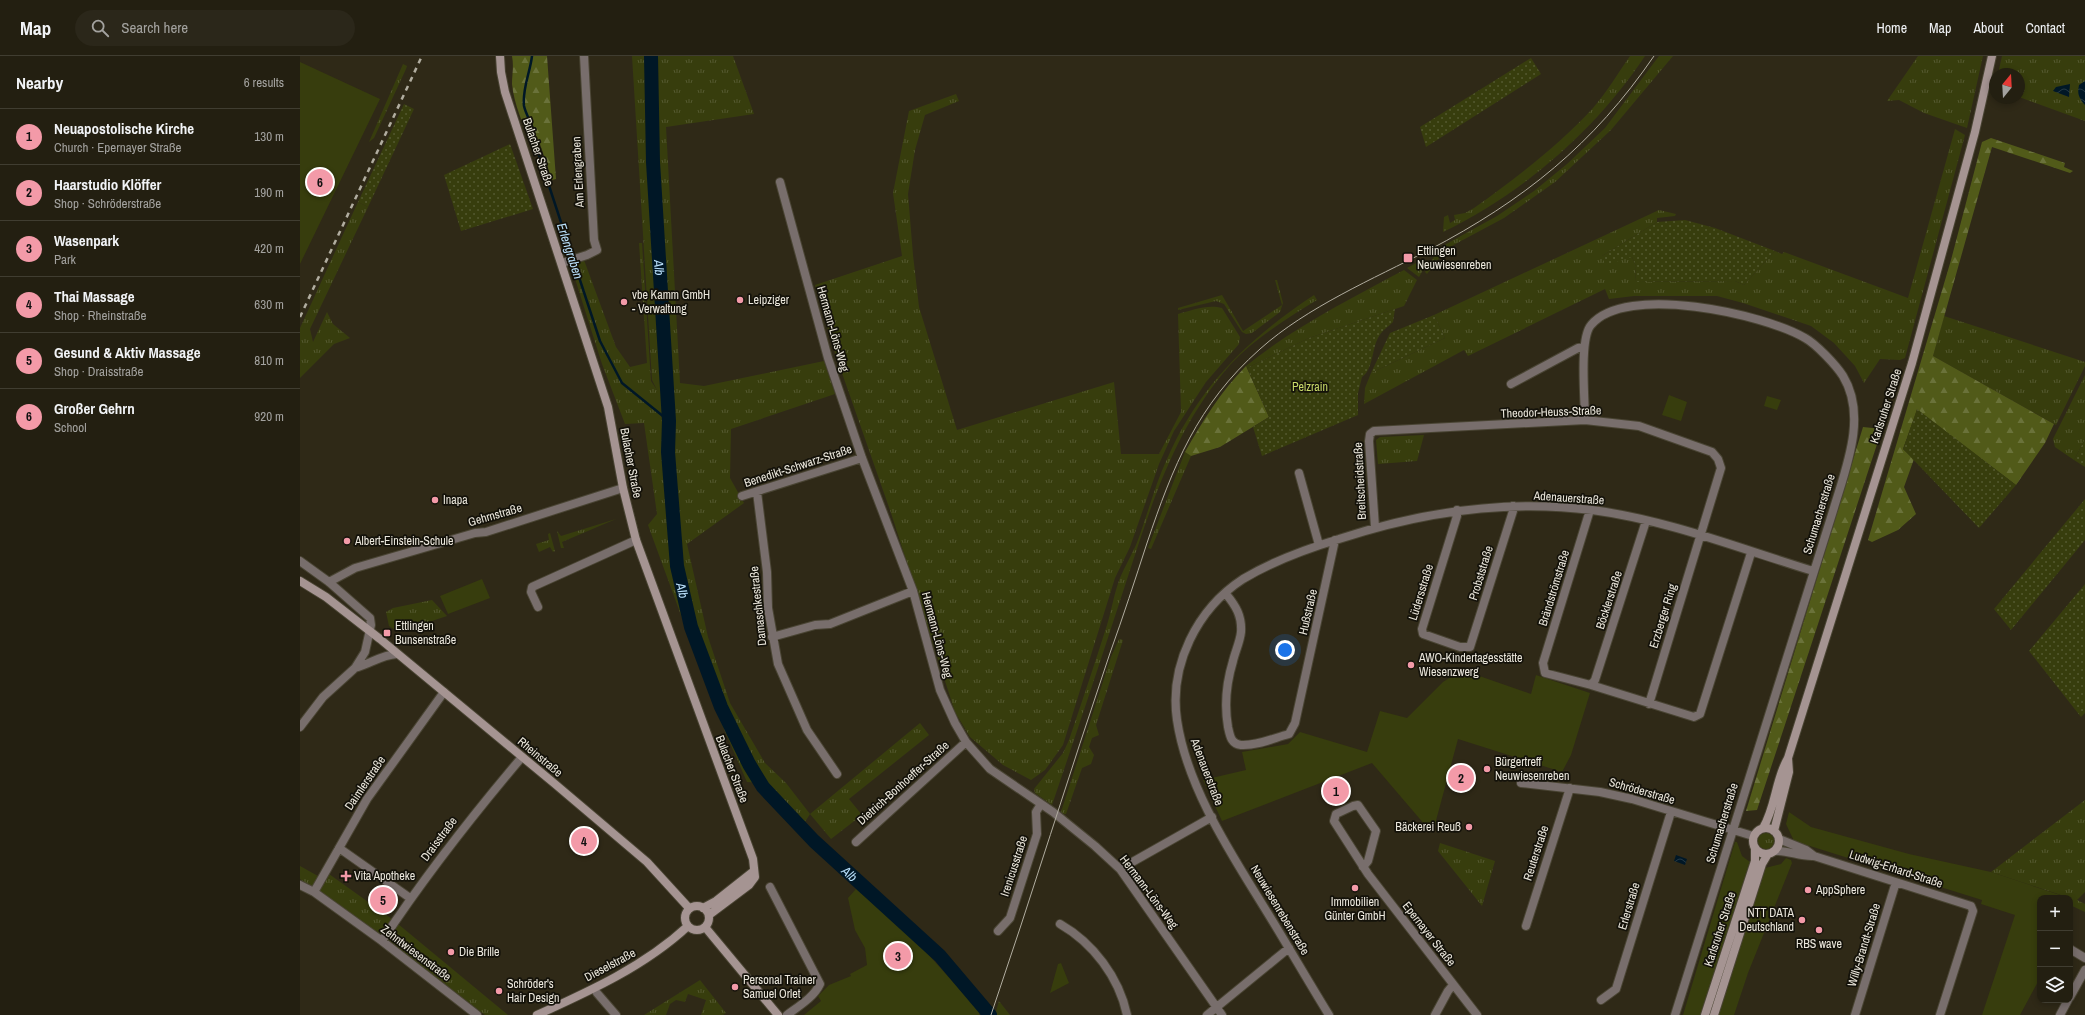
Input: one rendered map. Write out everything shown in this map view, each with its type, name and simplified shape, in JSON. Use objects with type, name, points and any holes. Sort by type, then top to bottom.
[{"type":"main road","name":"Bulacher Straße","points":[[500,56],[501,72],[505,92],[566,262],[608,407],[623,488],[636,540],[753,859],[755,877],[749,886],[706,911]]},
{"type":"main road","name":"Karlsruher Straße","points":[[1763,828],[1768,817],[1780,770],[1788,758],[1912,363],[1963,178],[1992,56]]},
{"type":"main road","name":"Rheinstraße","points":[[300,580],[326,597],[369,630],[647,862],[690,908]]},
{"type":"main road","name":"Karlsruher Straße","points":[[1774,831],[1789,772],[1788,758]]},
{"type":"main road","points":[[1763,828],[1774,831],[1779,839],[1777,848],[1771,853],[1762,854],[1754,849],[1753,836],[1757,831],[1763,828]]},
{"type":"main road","name":"Karlsruher Straße","points":[[1705,1015],[1755,861],[1754,849]]},
{"type":"main road","name":"Karlsruher Straße","points":[[1714,1015],[1762,864],[1771,853]]},
{"type":"main road","points":[[697,906],[706,911],[708,921],[705,926],[697,930],[688,926],[685,915],[690,908],[697,906]]},
{"type":"main road","name":"Dieselstraße","points":[[537,1015],[619,975],[658,952],[688,926]]},
{"type":"main road","points":[[705,926],[778,1015]]},
{"type":"street","name":"Am Erlengraben","points":[[566,262],[580,258],[596,250],[594,240],[584,56]]},
{"type":"street","name":"Hermann-Löns-Weg","points":[[780,182],[828,358],[862,458],[913,590],[940,690],[966,742],[990,769],[1041,804],[1095,846],[1120,869],[1222,1015]]},
{"type":"street","name":"Schumacherstraße","points":[[1585,420],[1584,347],[1589,326],[1599,317],[1615,310],[1630,307],[1668,304],[1715,309],[1756,319],[1805,338],[1822,352],[1843,376],[1851,396],[1854,419],[1852,444],[1833,511],[1675,1015]]},
{"type":"street","points":[[1511,384],[1578,348],[1584,347]]},
{"type":"street","name":"Theodor-Heuss-Straße","points":[[1370,434],[1374,431],[1585,420],[1639,426],[1712,452],[1718,459],[1721,468],[1701,535]]},
{"type":"street","name":"Breitscheidstraße","points":[[1370,434],[1375,527]]},
{"type":"street","name":"Benedikt-Schwarz-Straße","points":[[742,496],[862,458]]},
{"type":"street","points":[[1299,473],[1319,545]]},
{"type":"street","name":"Gehrnstraße","points":[[329,582],[355,568],[475,533],[486,532],[623,488]]},
{"type":"street","name":"Damaschkestraße","points":[[757,492],[767,572],[772,637],[778,664],[787,689],[807,730],[837,774]]},
{"type":"street","name":"Adenauerstraße","points":[[1212,818],[1182,747],[1177,718],[1176,688],[1181,660],[1188,641],[1204,616],[1226,594],[1248,577],[1293,555],[1375,527],[1420,516],[1457,510],[1513,506],[1590,510],[1646,521],[1701,535],[1751,553],[1813,571]]},
{"type":"street","name":"Probststraße","points":[[1470,647],[1513,511],[1513,506]]},
{"type":"street","name":"Lüdersstraße","points":[[1457,510],[1457,516],[1422,629],[1422,634],[1460,646],[1470,647]]},
{"type":"street","name":"Brändströmstraße","points":[[1590,510],[1543,663],[1544,673],[1592,685]]},
{"type":"street","name":"Böcklerstraße","points":[[1592,685],[1595,680],[1646,521]]},
{"type":"street","name":"Erzberger Ring","points":[[1649,704],[1701,535]]},
{"type":"street","points":[[538,607],[531,592],[532,587],[636,540]]},
{"type":"street","name":"Hußstraße","points":[[1226,594],[1238,608],[1241,632],[1228,676],[1226,694],[1225,710],[1230,739],[1242,745],[1265,741],[1289,734],[1292,730],[1335,540]]},
{"type":"street","points":[[1592,685],[1694,717],[1700,714],[1751,553]]},
{"type":"street","points":[[300,561],[329,582],[370,618],[372,625],[369,630],[367,647],[355,668],[323,697],[300,727]]},
{"type":"street","points":[[772,637],[815,625],[830,624],[913,590]]},
{"type":"street","points":[[355,668],[379,657],[397,654]]},
{"type":"street","name":"Daimlerstraße","points":[[314,892],[367,799],[444,692]]},
{"type":"street","name":"Dietrich-Bonhoeffer-Straße","points":[[856,842],[966,742]]},
{"type":"street","name":"Draisstraße","points":[[382,941],[410,898],[468,821],[522,757]]},
{"type":"street","name":"Schröderstraße","points":[[1521,783],[1600,792],[1632,799],[1753,836]]},
{"type":"street","name":"Reuterstraße","points":[[1526,926],[1570,788]]},
{"type":"street","name":"Irenicusstraße","points":[[998,931],[1010,918],[1037,834],[1036,812],[1041,804]]},
{"type":"street","name":"Epernayer Straße","points":[[1363,867],[1368,861],[1376,831],[1363,809],[1358,805],[1336,814],[1334,821],[1363,867],[1477,1015]]},
{"type":"street","name":"Erlerstraße","points":[[1601,1000],[1616,989],[1671,812]]},
{"type":"street","points":[[1120,869],[1212,818]]},
{"type":"street","name":"Neuwiesenrebenstraße","points":[[1212,818],[1329,1015]]},
{"type":"street","name":"Ludwig-Erhard-Straße","points":[[1779,839],[1806,850],[1814,856]]},
{"type":"street","points":[[339,848],[410,898]]},
{"type":"street","name":"Ludwig-Erhard-Straße","points":[[1771,853],[1786,851],[1802,856],[1814,856],[1971,906],[1973,911],[1940,1015]]},
{"type":"street","name":"Willy-Brandt-Straße","points":[[1855,1015],[1896,882]]},
{"type":"street","name":"Zehntwiesenstraße","points":[[300,885],[314,892],[382,941],[477,1015]]},
{"type":"street","points":[[770,887],[820,984],[811,996],[787,1015]]},
{"type":"street","points":[[1060,924],[1073,931],[1101,959],[1123,999],[1127,1015]]},
{"type":"street","points":[[1207,1015],[1288,948]]},
{"type":"street","points":[[2073,951],[2085,958]]},
{"type":"street","points":[[2073,992],[2085,970]]},
{"type":"street","points":[[1435,1015],[1448,991],[1453,985]]},
{"type":"street","points":[[597,994],[616,1015]]},
{"type":"street","points":[[2060,1015],[2066,1003]]},
{"type":"green space","points":[[512,56],[547,56],[556,179],[552,180],[539,141],[530,142],[519,114],[512,84]]},
{"type":"green space","points":[[632,56],[733,56],[754,114],[666,127],[680,383],[704,386],[824,361],[835,394],[731,429],[730,478],[744,503],[687,544],[708,637],[730,703],[765,763],[786,783],[810,814],[803,825],[762,783],[747,782],[716,711],[648,525],[657,514],[644,423],[625,424],[602,364],[571,266],[584,260],[616,347],[630,367],[647,363],[639,243],[642,243],[651,381],[657,390],[652,380]]},
{"type":"green space","points":[[1630,56],[1645,56],[1604,110],[1555,158],[1501,199],[1443,232],[1444,217],[1448,215],[1450,223],[1455,220],[1454,215],[1465,213],[1474,208],[1521,173],[1580,122],[1608,89]]},
{"type":"green space","points":[[1659,56],[1673,56],[1611,130],[1555,182],[1504,218],[1446,249],[1427,274],[1425,272],[1439,248],[1497,216],[1534,191],[1567,164],[1605,128]]},
{"type":"green space","points":[[1918,56],[1983,56],[1967,128],[1924,113],[1899,100],[1887,101]]},
{"type":"green space","points":[[2002,56],[2085,56],[2085,121],[2025,99],[2025,68],[1999,68]]},
{"type":"green space","points":[[1531,58],[1541,74],[1426,147],[1420,127]]},
{"type":"green space","points":[[300,62],[380,99],[300,264]]},
{"type":"green space","points":[[403,64],[407,66],[406,69],[374,138],[369,142]]},
{"type":"green space","points":[[956,94],[959,101],[925,115],[915,150],[908,194],[919,307],[957,430],[1114,382],[1121,454],[1159,454],[1181,412],[1178,314],[1206,307],[1222,308],[1240,337],[1239,344],[1206,382],[1174,431],[1159,464],[1130,547],[1115,578],[1063,745],[1045,770],[1031,780],[1003,765],[970,737],[955,712],[891,513],[835,353],[815,285],[902,256],[893,193],[909,111]]},
{"type":"green space","points":[[404,104],[414,109],[368,207],[358,202]]},
{"type":"green space","points":[[1955,129],[1965,135],[1905,358],[1900,360],[1880,359],[1864,383],[1855,366],[1834,343],[1811,326],[1743,303],[1717,296],[1634,296],[1609,299],[1605,289],[1468,356],[1464,350],[1364,404],[1365,388],[1371,373],[1445,338],[1434,315],[1659,210],[1676,214],[1675,216],[1657,218],[1657,222],[1602,256],[1632,257],[1636,266],[1635,282],[1735,281],[1744,285],[1775,251],[1782,254],[1784,252],[1908,298]]},
{"type":"green space","points":[[1991,138],[2065,163],[2064,167],[2073,171],[2070,173],[1992,147],[1933,356],[2054,424],[2045,443],[2016,485],[1917,410],[1903,449],[1914,459],[1904,487],[1916,514],[1898,530],[1872,542],[1868,540],[1951,260],[1982,142]]},
{"type":"green space","points":[[510,144],[533,209],[461,231],[444,175]]},
{"type":"green space","points":[[358,202],[368,207],[310,329],[313,342],[327,312],[333,324],[350,338],[334,344],[300,378],[300,328]]},
{"type":"green space","points":[[1685,220],[1715,228],[1775,251],[1744,285],[1735,281],[1635,282],[1636,266],[1632,257],[1605,265],[1602,256],[1657,222]]},
{"type":"green space","points":[[1418,262],[1423,270],[1419,277],[1407,268]]},
{"type":"green space","points":[[1404,270],[1417,280],[1404,306],[1309,338],[1247,368],[1246,366],[1264,352],[1303,326]]},
{"type":"green space","points":[[1275,280],[1277,280],[1283,303],[1280,312],[1252,333],[1246,334],[1242,332],[1224,304],[1216,301],[1178,310],[1178,308],[1222,295],[1243,331],[1282,305]]},
{"type":"green space","points":[[1314,295],[1317,300],[1260,338],[1230,365],[1209,392],[1190,421],[1161,482],[1149,513],[1052,805],[1035,793],[1034,789],[1063,753],[1069,740],[1107,625],[1118,584],[1136,545],[1162,470],[1180,433],[1194,409],[1228,366],[1268,329]]},
{"type":"green space","name":"Pelzrain","points":[[1395,309],[1393,322],[1378,338],[1368,370],[1362,377],[1358,393],[1358,415],[1262,456],[1253,427],[1269,417],[1247,368],[1309,338]]},
{"type":"green space","points":[[1434,315],[1445,338],[1371,373],[1390,333]]},
{"type":"green space","points":[[1944,316],[2085,362],[2085,366],[2056,425],[1933,356]]},
{"type":"green space","points":[[1246,366],[1269,417],[1220,447],[1191,456],[1185,452],[1198,429],[1220,396]]},
{"type":"green space","points":[[2085,375],[2085,439],[2074,460],[2055,447],[2053,439]]},
{"type":"green space","points":[[1669,395],[1687,402],[1681,421],[1662,415]]},
{"type":"green space","points":[[1767,396],[1781,400],[1777,410],[1764,406]]},
{"type":"green space","points":[[1917,409],[2016,485],[1979,528],[1903,449]]},
{"type":"green space","points":[[1863,427],[1882,429],[1757,810],[1746,811]]},
{"type":"green space","points":[[1424,435],[1417,461],[1378,464],[1376,440],[1380,437]]},
{"type":"green space","points":[[2085,439],[2085,467],[2074,460]]},
{"type":"green space","points":[[1185,452],[1191,456],[1151,549],[1148,548]]},
{"type":"green space","points":[[2085,499],[2085,540],[2011,630],[1994,609]]},
{"type":"green space","points":[[616,519],[562,542],[564,548],[561,548],[557,531],[561,536]]},
{"type":"green space","points":[[550,533],[555,551],[553,552],[550,547],[539,552],[536,544],[549,540],[548,534]]},
{"type":"green space","points":[[482,579],[490,598],[448,614],[440,596]]},
{"type":"green space","points":[[2085,584],[2085,713],[2081,717],[2029,651]]},
{"type":"green space","points":[[432,600],[447,616],[398,632],[389,626],[386,612],[393,608]]},
{"type":"green space","points":[[1119,639],[1123,640],[1096,725],[1099,735],[1092,738],[1089,747],[1094,755],[1091,764],[1082,768],[1066,814],[1064,814],[1061,812],[1111,657]]},
{"type":"green space","points":[[1462,670],[1531,694],[1536,675],[1590,693],[1571,755],[1562,772],[1458,739],[1434,828],[1425,825],[1372,763],[1222,821],[1203,780],[1246,770],[1242,752],[1288,744],[1300,732],[1367,752],[1380,711],[1407,718],[1443,682]]},
{"type":"green space","points":[[920,723],[929,735],[849,799],[862,815],[831,839],[810,814]]},
{"type":"green space","points":[[2085,800],[2085,892],[2077,900],[2085,904],[2085,912],[2073,906],[2073,895],[2061,895],[1991,872]]},
{"type":"green space","points":[[1789,812],[1811,827],[1909,854],[1991,872],[2060,895],[2037,895],[2037,984],[2020,1015],[1982,1015],[2015,915],[1981,904],[1982,900],[1794,841],[1786,824]]},
{"type":"green space","points":[[1766,833],[1772,835],[1774,841],[1772,847],[1766,849],[1760,847],[1758,841],[1760,835]]},
{"type":"green space","points":[[1735,842],[1737,842],[1742,856],[1750,862],[1702,1015],[1683,1015]]},
{"type":"green space","points":[[1440,843],[1495,861],[1482,906],[1438,851]]},
{"type":"green space","points":[[1786,858],[1791,860],[1792,863],[1748,973],[1734,1015],[1717,1015],[1765,868],[1781,864]]},
{"type":"green space","points":[[300,866],[325,880],[329,874],[392,919],[508,1015],[485,1015],[380,934],[300,879]]},
{"type":"green space","points":[[856,889],[908,932],[980,1012],[979,1015],[804,1015],[821,1001],[818,996],[829,985],[851,976],[850,974],[867,965],[865,948],[855,930],[848,898]]},
{"type":"green space","points":[[1061,963],[1069,983],[1050,993],[1058,964]]},
{"type":"green space","points":[[700,980],[726,1013],[723,1015],[701,1015],[706,1000],[688,994],[685,1002],[676,1000],[670,1004],[666,1015],[644,1015]]},
{"type":"green space","points":[[999,1001],[1010,1015],[995,1015]]},
{"type":"water","points":[[2085,81],[2085,105],[2080,98],[2078,91],[2079,85]]},
{"type":"water","points":[[2070,84],[2069,97],[2053,91],[2056,87]]},
{"type":"water","points":[[1676,855],[1687,859],[1685,865],[1674,861]]},
{"type":"waterway","name":"Erlengraben","points":[[532,56],[524,93],[524,106],[532,126],[534,140],[600,341],[622,383],[669,421]]},
{"type":"waterway","name":"Alb","points":[[651,56],[653,162],[669,421],[668,452],[677,566],[691,627],[721,707],[749,764],[763,787],[814,841],[940,956],[990,1015]]},
{"type":"tram line","points":[[991,1015],[1147,543],[1167,488],[1190,438],[1203,415],[1219,392],[1238,370],[1278,334],[1319,307],[1463,231],[1496,211],[1554,168],[1606,117],[1631,88],[1654,56]]},
{"type":"railway","points":[[300,317],[422,56]]},
{"type":"place","name":"Großer Gehrn","points":[[320,182]]},
{"type":"place","name":"Ettlingen Neuwiesenreben","points":[[1408,258]]},
{"type":"place","name":"Leipziger","points":[[740,300]]},
{"type":"place","name":"vbe Kamm GmbH - Verwaltung","points":[[624,302]]},
{"type":"place","name":"Inapa","points":[[435,500]]},
{"type":"place","name":"Albert-Einstein-Schule","points":[[347,541]]},
{"type":"place","name":"Ettlingen Bunsenstraße","points":[[387,633]]},
{"type":"place","name":"AWO-Kindertagesstätte Wiesenzwerg","points":[[1411,665]]},
{"type":"place","name":"Bürgertreff Neuwiesenreben","points":[[1487,769]]},
{"type":"place","name":"Haarstudio Klöffer","points":[[1461,778]]},
{"type":"place","name":"Neuapostolische Kirche","points":[[1336,791]]},
{"type":"place","name":"Bäckerei Reuß","points":[[1469,827]]},
{"type":"place","name":"Thai Massage","points":[[584,841]]},
{"type":"place","name":"Vita Apotheke","points":[[346,876]]},
{"type":"place","name":"Immobilien Günter GmbH","points":[[1355,888]]},
{"type":"place","name":"AppSphere","points":[[1808,890]]},
{"type":"place","name":"Gesund & Aktiv Massage","points":[[383,900]]},
{"type":"place","name":"NTT DATA Deutschland","points":[[1802,920]]},
{"type":"place","name":"RBS wave","points":[[1819,930]]},
{"type":"place","name":"Die Brille","points":[[451,952]]},
{"type":"place","name":"Wasenpark","points":[[898,956]]},
{"type":"place","name":"Personal Trainer Samuel Orlet","points":[[735,987]]},
{"type":"place","name":"Schröder's Hair Design","points":[[499,991]]}]
